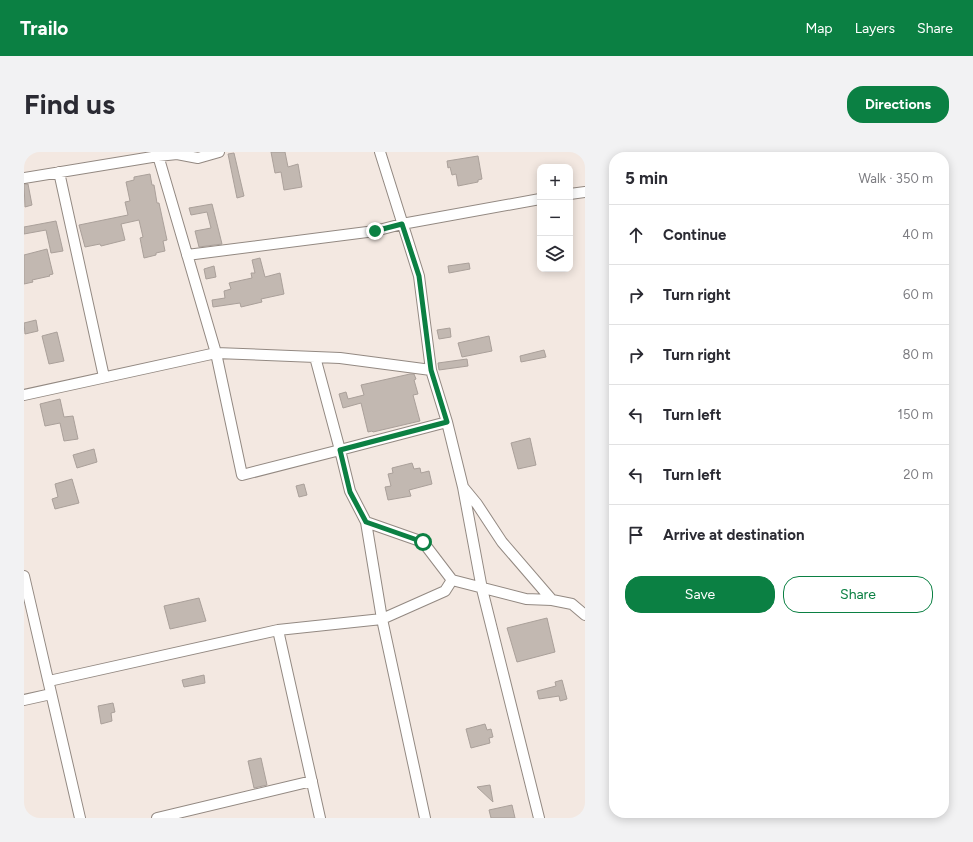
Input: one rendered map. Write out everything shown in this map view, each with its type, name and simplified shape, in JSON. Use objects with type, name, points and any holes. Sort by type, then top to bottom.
[{"type":"street","points":[[24,178],[158,154],[177,154],[198,158],[219,152]]},
{"type":"street","points":[[380,152],[419,276],[431,370],[447,422],[463,487],[482,589],[539,818]]},
{"type":"street","points":[[158,154],[216,353],[242,475],[447,422]]},
{"type":"street","points":[[58,172],[104,377]]},
{"type":"street","points":[[573,194],[585,192]]},
{"type":"street","points":[[187,255],[375,231],[402,224],[537,200]]},
{"type":"street","points":[[24,395],[216,353],[340,358],[431,370]]},
{"type":"street","points":[[315,358],[350,492],[366,522],[382,619],[425,818]]},
{"type":"street","points":[[463,487],[477,504],[502,542],[552,600]]},
{"type":"street","points":[[366,522],[423,542],[452,580],[482,589],[526,599],[552,600],[572,604],[585,615]]},
{"type":"street","points":[[24,576],[80,818]]},
{"type":"street","points":[[49,681],[278,630],[382,619],[445,591],[452,580]]},
{"type":"street","points":[[278,630],[320,818]]},
{"type":"street","points":[[24,700],[51,694]]},
{"type":"street","points":[[157,818],[312,781]]},
{"type":"building","points":[[271,152],[285,152],[288,167],[298,164],[302,187],[284,190],[281,172],[275,173]]},
{"type":"building","points":[[234,153],[244,196],[237,198],[228,154]]},
{"type":"building","points":[[478,156],[482,179],[478,180],[478,182],[458,186],[456,174],[452,175],[450,167],[448,168],[447,161]]},
{"type":"building","points":[[150,174],[152,185],[154,185],[157,203],[159,203],[167,240],[163,241],[165,251],[144,258],[140,238],[143,237],[139,220],[121,224],[125,240],[101,246],[100,244],[85,247],[79,225],[128,215],[125,202],[130,201],[126,182],[134,180],[134,177]]},
{"type":"building","points":[[24,184],[28,184],[32,205],[25,207]]},
{"type":"building","points":[[212,204],[222,244],[199,247],[195,231],[211,228],[207,212],[191,215],[189,208]]},
{"type":"building","points":[[56,221],[63,251],[51,253],[46,230],[24,234],[24,227]]},
{"type":"building","points":[[47,249],[53,274],[24,284],[24,255]]},
{"type":"building","points":[[260,258],[265,277],[280,273],[284,294],[261,299],[262,302],[241,307],[240,303],[213,307],[212,300],[225,298],[224,291],[231,289],[229,283],[252,278],[251,273],[255,273],[252,260]]},
{"type":"building","points":[[469,263],[470,269],[449,273],[448,266]]},
{"type":"building","points":[[214,266],[216,277],[206,279],[204,269]]},
{"type":"building","points":[[36,320],[38,331],[25,334],[24,323]]},
{"type":"building","points":[[450,328],[451,337],[439,339],[437,330]]},
{"type":"building","points":[[57,332],[64,361],[49,364],[42,336]]},
{"type":"building","points":[[489,336],[492,351],[462,357],[458,343]]},
{"type":"building","points":[[544,350],[546,357],[521,362],[520,356]]},
{"type":"building","points":[[467,359],[468,366],[439,370],[438,363]]},
{"type":"building","points":[[414,374],[416,379],[414,380],[418,394],[413,395],[420,421],[368,432],[361,403],[343,408],[339,394],[346,392],[348,399],[364,395],[361,385]]},
{"type":"building","points":[[60,399],[64,417],[73,416],[78,439],[64,441],[60,423],[45,426],[40,404]]},
{"type":"building","points":[[530,438],[536,465],[518,469],[511,443]]},
{"type":"building","points":[[94,449],[97,462],[77,468],[73,455]]},
{"type":"building","points":[[412,463],[414,469],[420,468],[421,473],[429,471],[432,484],[409,490],[411,496],[388,500],[385,487],[391,486],[388,474],[393,473],[392,468]]},
{"type":"building","points":[[72,479],[79,503],[55,509],[52,499],[58,497],[55,484]]},
{"type":"building","points":[[304,484],[307,495],[299,497],[296,486]]},
{"type":"building","points":[[199,598],[206,621],[170,629],[164,606]]},
{"type":"building","points":[[547,618],[555,652],[517,662],[507,628]]},
{"type":"building","points":[[204,675],[205,683],[184,687],[182,680]]},
{"type":"building","points":[[562,680],[567,699],[560,701],[559,696],[539,699],[537,691],[556,686],[555,682]]},
{"type":"building","points":[[113,703],[115,712],[111,713],[112,721],[101,724],[98,706]]},
{"type":"building","points":[[485,724],[487,730],[491,729],[493,737],[489,738],[490,743],[471,748],[466,729]]},
{"type":"building","points":[[261,758],[267,785],[254,788],[248,761]]},
{"type":"building","points":[[490,785],[493,802],[477,787]]},
{"type":"building","points":[[512,805],[515,818],[491,818],[489,810]]},
{"type":"route","points":[[375,231],[402,224],[419,276],[431,370],[447,422],[340,450],[350,492],[366,522],[423,542]]}]
